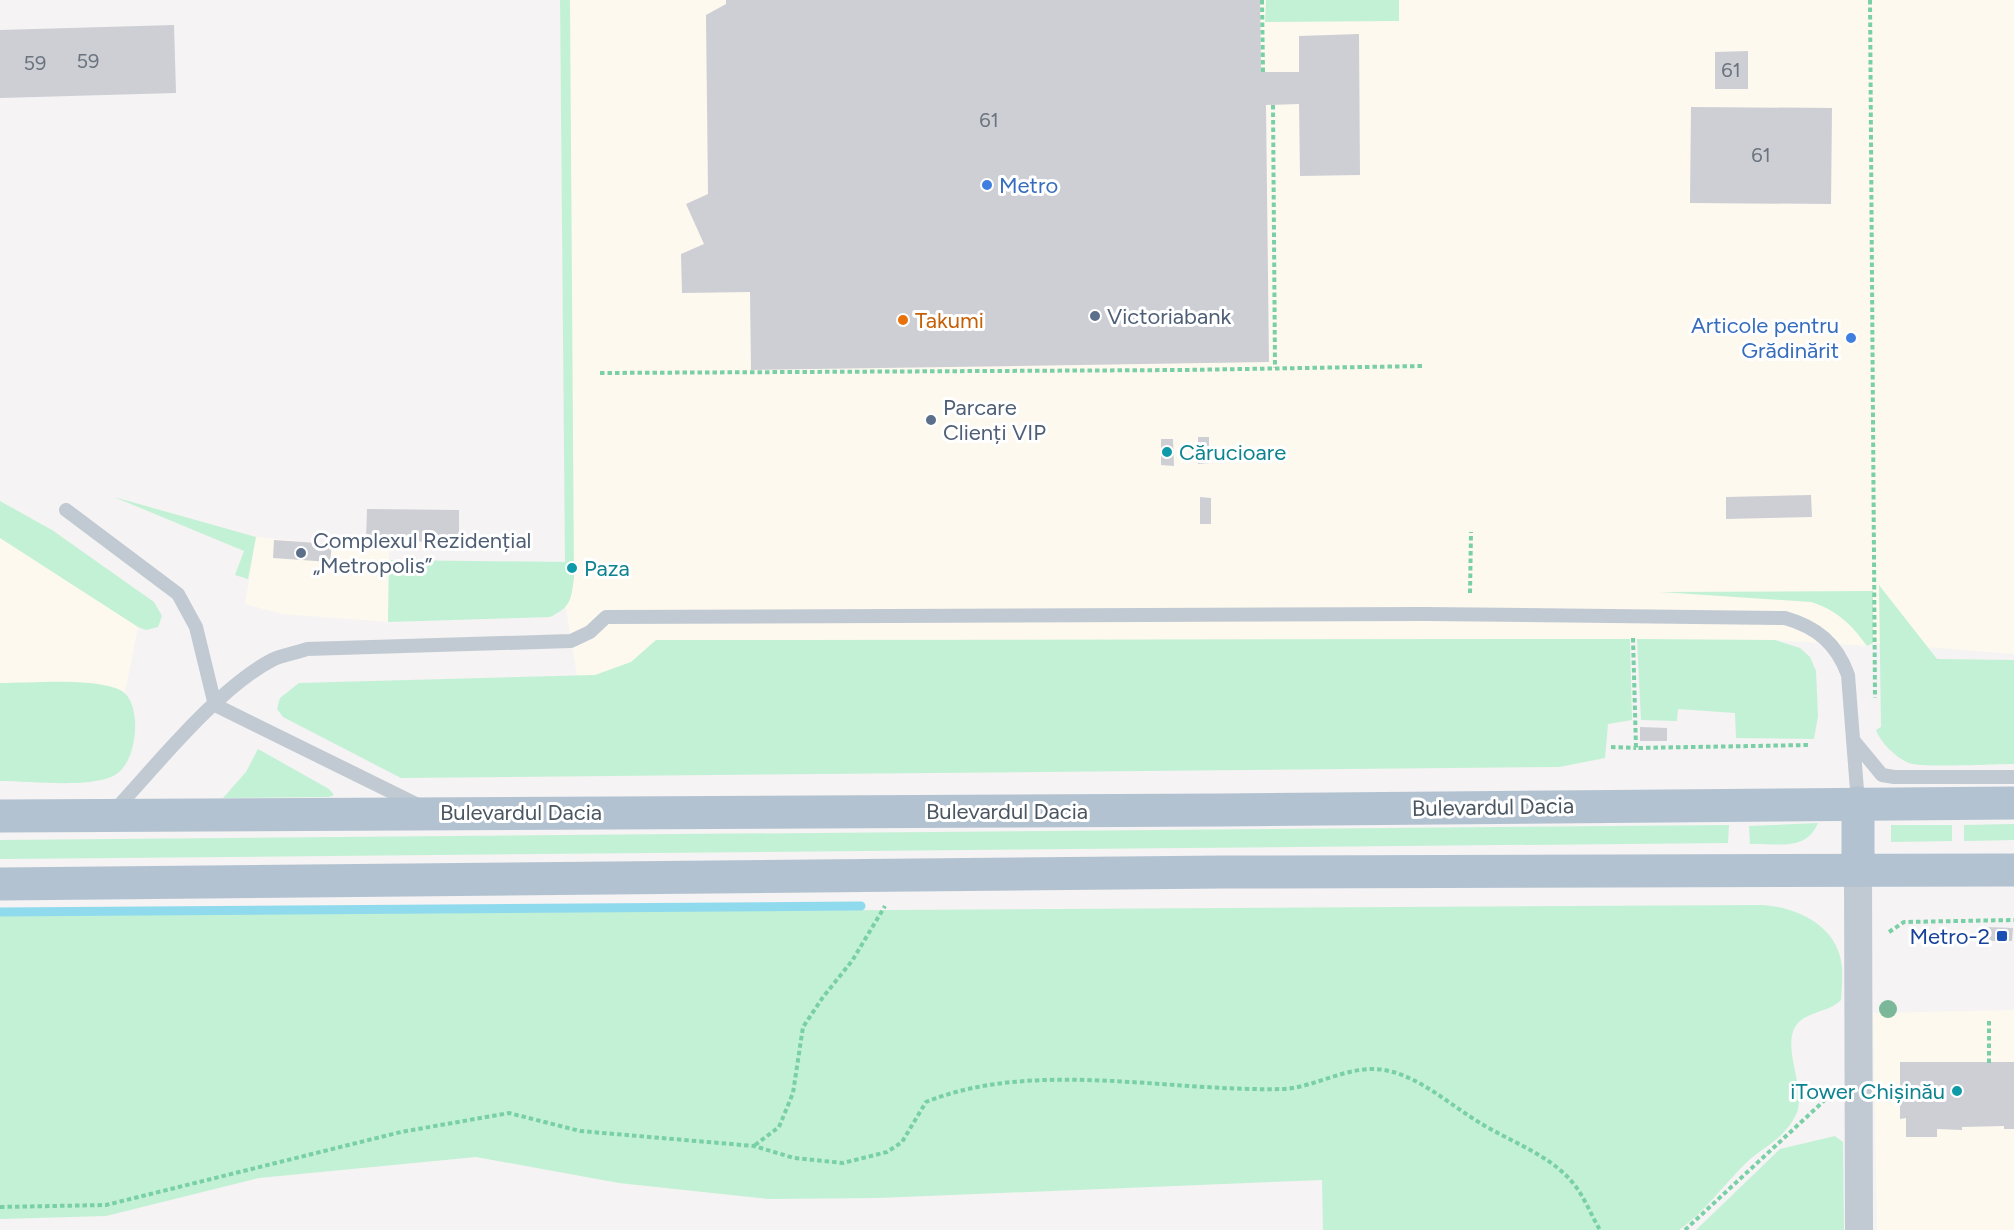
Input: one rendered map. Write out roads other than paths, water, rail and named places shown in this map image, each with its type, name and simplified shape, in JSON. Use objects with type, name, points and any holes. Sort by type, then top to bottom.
[{"type":"main road","points":[[1858,803],[1858,870]]},
{"type":"main road","name":"Bulevardul Dacia","points":[[0,816],[111,813],[1220,810],[2014,803]]},
{"type":"main road","points":[[0,884],[886,876],[2014,870]]},
{"type":"street","points":[[1858,870],[1859,1230]]},
{"type":"lane","points":[[66,510],[178,594],[196,627],[215,705]]},
{"type":"lane","points":[[111,813],[215,705],[241,681],[273,659],[307,649],[571,641],[590,632],[606,617],[1434,614],[1785,618],[1804,623],[1819,632],[1842,657],[1848,675],[1858,803]]},
{"type":"lane","points":[[215,705],[434,812]]},
{"type":"lane","points":[[1853,740],[1882,775],[1894,777],[2014,777]]},
{"type":"waterway","points":[[0,912],[861,906]]},
{"type":"place","name":"Metro","points":[[987,185]]},
{"type":"place","name":"Victoriabank","points":[[1095,316]]},
{"type":"place","name":"Takumi","points":[[903,320]]},
{"type":"place","name":"Articole pentru Grădinărit","points":[[1851,338]]},
{"type":"place","name":"Parcare Clienți VIP","points":[[931,420]]},
{"type":"place","name":"Cărucioare","points":[[1167,452]]},
{"type":"place","name":"Complexul Rezidențial „Metropolis”","points":[[301,553]]},
{"type":"place","name":"Paza","points":[[572,568]]},
{"type":"place","name":"Metro-2","points":[[2002,936]]},
{"type":"place","name":"iTower Chișinău","points":[[1957,1091]]}]
